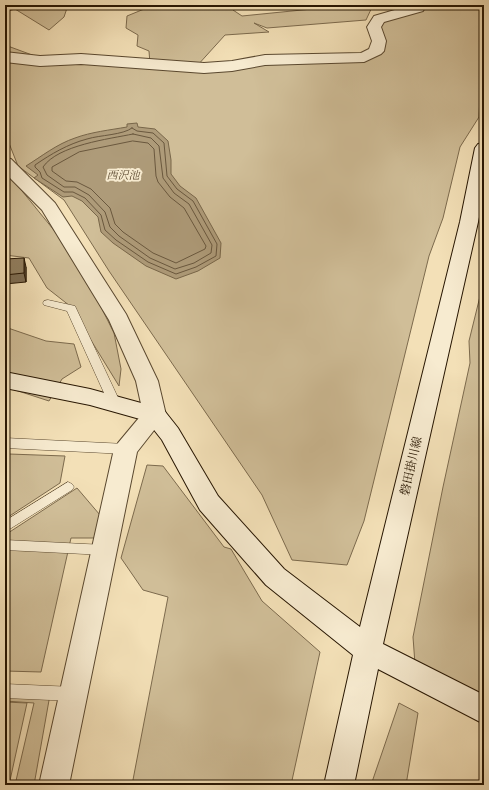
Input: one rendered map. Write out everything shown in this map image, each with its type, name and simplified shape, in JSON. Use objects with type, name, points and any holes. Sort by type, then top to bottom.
[{"type":"street","points":[[5,57],[40,61],[81,59],[204,68],[232,66],[272,60],[364,57],[376,51],[379,41],[374,27],[379,19],[418,8],[419,5]]},
{"type":"street","name":"磐田掛川線","points":[[338,785],[368,650],[469,222],[484,148]]},
{"type":"street","points":[[5,163],[32,192],[49,207],[119,319],[147,381],[155,415],[170,434],[209,503],[275,577],[368,650],[484,710]]},
{"type":"street","points":[[5,380],[90,397],[155,415]]},
{"type":"street","points":[[54,785],[126,449],[155,415]]},
{"type":"lane","points":[[48,303],[71,308],[115,404]]},
{"type":"lane","points":[[5,443],[126,449]]},
{"type":"lane","points":[[5,527],[68,487]]},
{"type":"lane","points":[[5,546],[105,550]]},
{"type":"lane","points":[[5,691],[74,694]]},
{"type":"shaded area","points":[[5,5],[68,5],[64,17],[49,30],[15,9],[5,12]]},
{"type":"shaded area","points":[[154,5],[234,5],[233,10],[242,16],[312,9],[332,5],[373,5],[366,20],[267,28],[254,23],[269,32],[225,35],[196,67],[158,65],[207,72],[265,60],[364,57],[378,45],[374,27],[379,19],[418,8],[419,5],[481,5],[483,34],[479,117],[460,147],[443,218],[429,256],[364,521],[347,565],[292,560],[262,495],[109,271],[64,200],[18,166],[5,133],[5,45],[43,59],[150,64],[149,51],[137,46],[138,35],[126,28],[127,16]]},
{"type":"shaded area","points":[[5,170],[66,245],[85,275],[114,333],[121,369],[119,386],[70,306],[47,288],[29,258],[5,255]]},
{"type":"shaded area","points":[[484,280],[484,705],[415,664],[413,637],[470,363],[469,341]]},
{"type":"shaded area","points":[[5,327],[46,341],[74,344],[81,367],[62,379],[49,401],[6,387]]},
{"type":"shaded area","points":[[9,454],[65,456],[60,483],[5,519],[5,472]]},
{"type":"shaded area","points":[[147,465],[163,466],[224,547],[231,549],[262,601],[320,652],[291,785],[132,785],[168,597],[143,590],[121,558]]},
{"type":"shaded area","points":[[77,488],[100,515],[94,538],[71,538],[41,672],[5,671],[5,535]]},
{"type":"shaded area","points":[[5,687],[51,689],[34,785],[15,785],[34,703],[5,701]]},
{"type":"shaded area","points":[[5,702],[27,703],[9,785],[5,785]]},
{"type":"shaded area","points":[[399,703],[418,713],[406,785],[371,785]]},
{"type":"water","name":"西沢池","points":[[137,123],[138,127],[155,129],[168,141],[171,160],[171,174],[180,186],[196,198],[221,243],[220,258],[198,271],[176,279],[146,266],[113,243],[101,232],[98,217],[82,201],[72,196],[63,197],[34,178],[38,175],[26,166],[68,141],[87,134],[127,127],[127,124]]},
{"type":"building","points":[[24,258],[24,273],[5,275],[5,259]]}]
